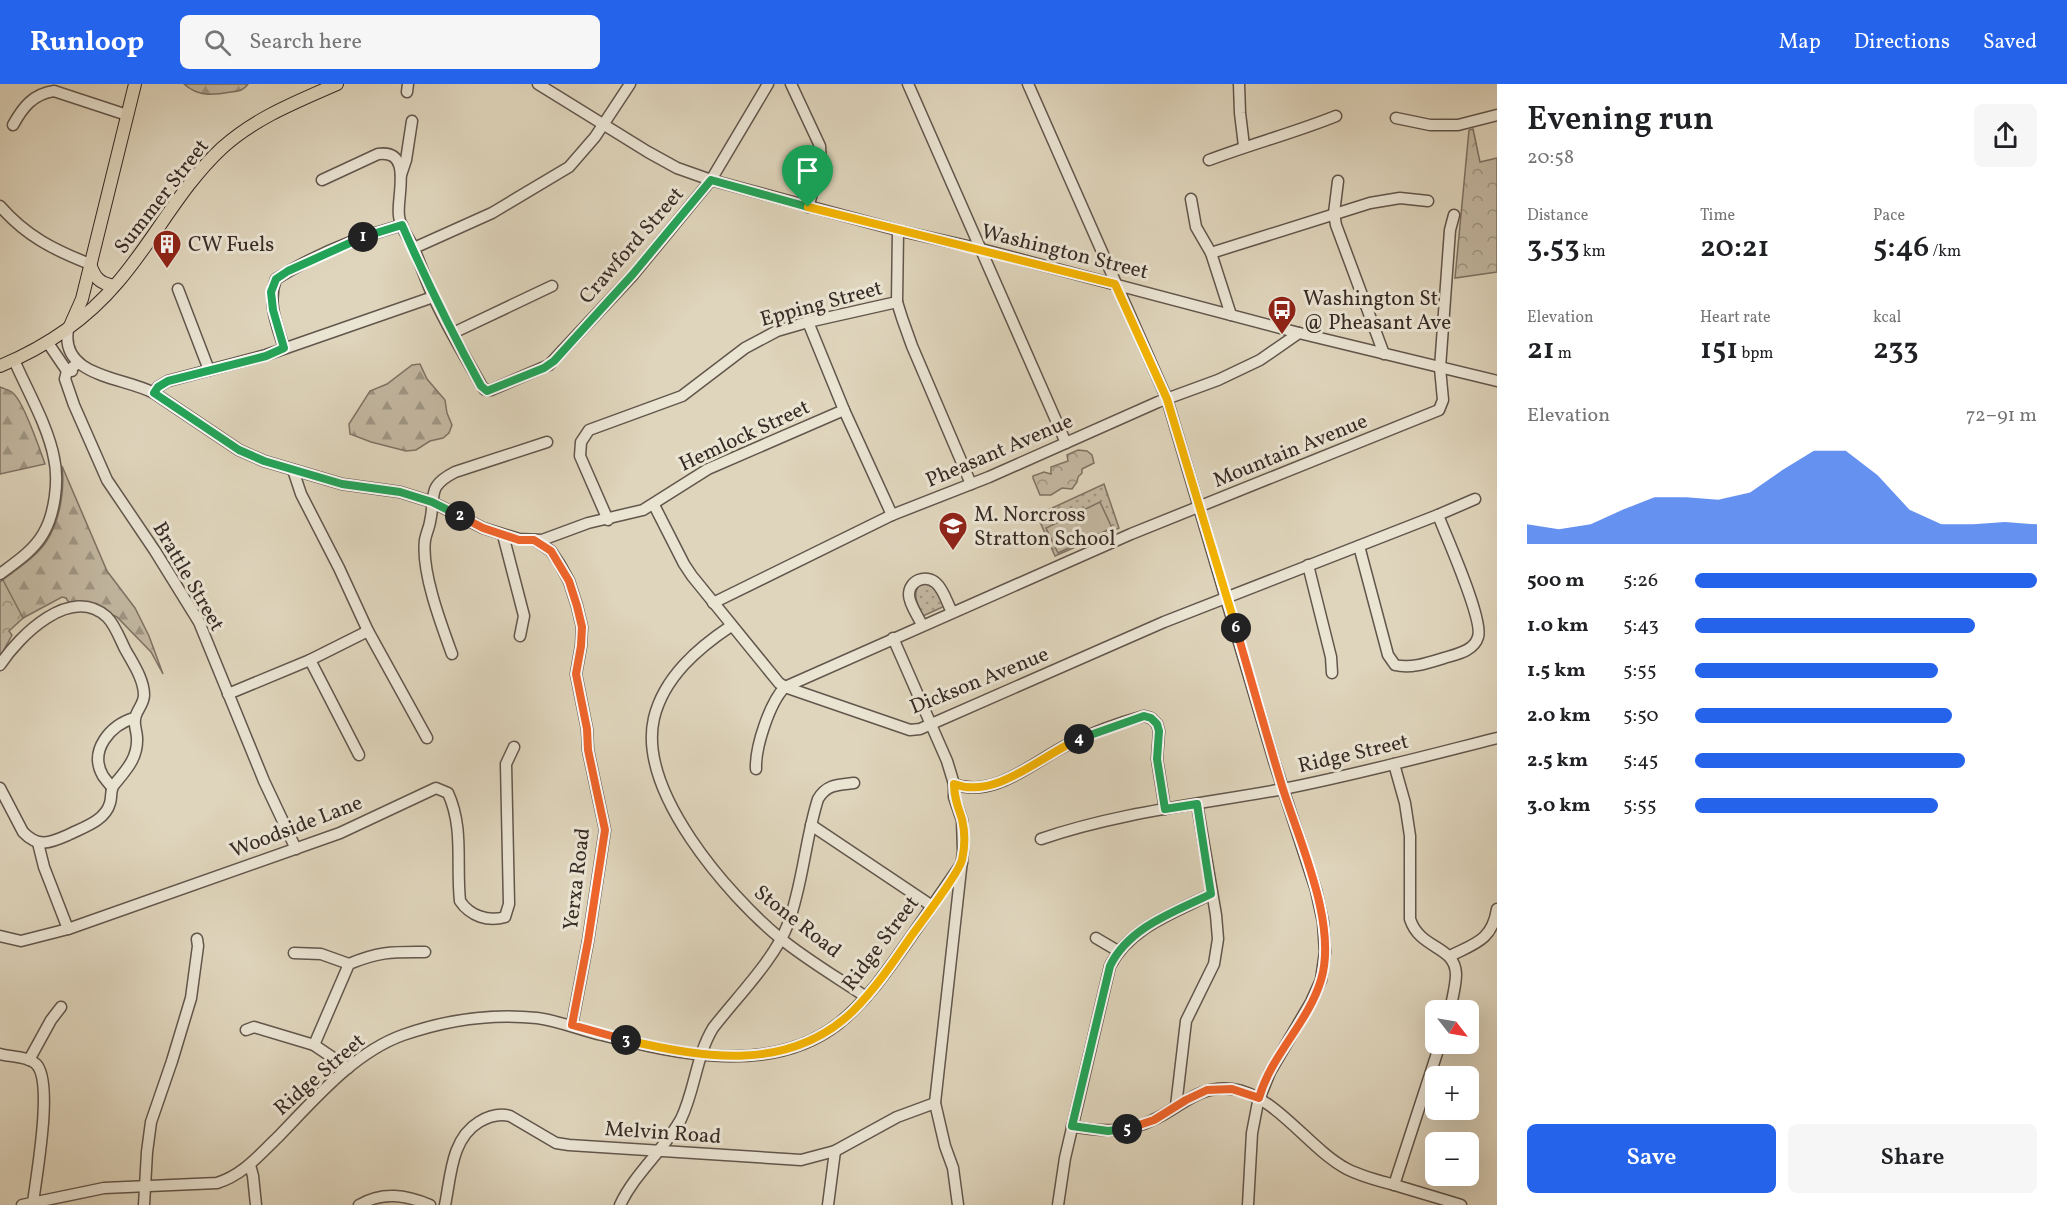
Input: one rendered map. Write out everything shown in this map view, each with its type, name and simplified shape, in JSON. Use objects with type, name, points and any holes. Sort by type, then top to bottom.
[{"type":"main road","points":[[68,330],[82,299],[135,84]]},
{"type":"main road","name":"Summer Street","points":[[0,366],[48,343],[68,330],[114,286],[180,197],[222,148],[244,130],[264,118],[337,84]]},
{"type":"main road","name":"Summer Street","points":[[90,264],[97,279],[104,284],[114,286]]},
{"type":"street","name":"Washington Street","points":[[538,84],[663,161],[711,180],[898,231],[981,249],[1299,333],[1497,381]]},
{"type":"street","points":[[414,248],[492,213],[560,173],[580,157],[630,84]]},
{"type":"street","name":"Crawford Street","points":[[453,333],[481,386],[486,390],[544,368],[554,361],[633,274],[711,180],[768,84]]},
{"type":"street","points":[[791,84],[820,146],[821,164],[808,207]]},
{"type":"street","points":[[908,84],[1066,443]]},
{"type":"street","points":[[1028,84],[1167,399],[1283,789],[1316,890],[1323,922],[1325,952],[1321,980],[1311,1002],[1270,1072],[1259,1098],[1252,1133],[1248,1205]]},
{"type":"street","points":[[1239,84],[1239,113],[1244,146]]},
{"type":"street","points":[[13,125],[23,108],[33,99],[43,93],[54,91],[127,115]]},
{"type":"street","points":[[1396,118],[1430,125],[1458,125],[1497,115]]},
{"type":"street","points":[[1209,160],[1244,146],[1303,130],[1336,117]]},
{"type":"street","points":[[401,176],[412,121]]},
{"type":"street","points":[[322,180],[372,156],[383,153],[394,158],[400,168],[401,176],[399,217],[434,297],[453,333],[552,286]]},
{"type":"street","points":[[1338,181],[1334,213],[1341,240],[1384,354]]},
{"type":"street","points":[[1191,199],[1196,227],[1211,253],[1231,315]]},
{"type":"street","points":[[1211,253],[1334,213],[1393,199],[1428,201]]},
{"type":"street","points":[[0,206],[10,218],[36,239],[90,264]]},
{"type":"street","points":[[1440,368],[1450,230],[1454,215]]},
{"type":"street","points":[[284,348],[273,310],[271,292],[276,279],[304,263],[370,234],[402,225]]},
{"type":"street","points":[[898,231],[897,302],[906,332],[971,484]]},
{"type":"street","points":[[178,289],[209,370]]},
{"type":"street","points":[[154,393],[158,387],[168,381],[266,356],[434,297]]},
{"type":"street","name":"Epping Street","points":[[608,520],[580,456],[581,442],[586,433],[596,427],[682,396],[753,342],[777,331],[897,302]]},
{"type":"street","points":[[808,322],[844,410],[892,515]]},
{"type":"street","points":[[48,343],[67,370],[77,363],[68,345],[68,330]]},
{"type":"street","name":"Pheasant Avenue","points":[[713,603],[892,515],[971,484],[1167,399],[1218,380],[1260,360],[1299,333]]},
{"type":"street","points":[[0,574],[28,553],[44,533],[52,510],[55,486],[55,458],[14,360]]},
{"type":"street","name":"Hemlock Street","points":[[77,363],[95,373]]},
{"type":"street","name":"Mountain Avenue","points":[[785,687],[1131,534],[1439,410],[1443,400],[1440,368]]},
{"type":"street","name":"Hemlock Street","points":[[67,370],[95,373],[143,387],[239,450],[264,461],[342,484],[400,492],[432,502],[483,528],[519,540],[542,540],[588,523],[644,510],[708,469],[844,410]]},
{"type":"street","name":"Brattle Street","points":[[67,370],[65,379],[74,405],[107,480],[155,551],[198,622],[264,781],[296,849]]},
{"type":"street","points":[[452,654],[438,617],[426,562],[425,540],[434,489],[442,479],[455,472],[547,442]]},
{"type":"street","points":[[293,470],[301,494],[339,567],[368,631],[427,738]]},
{"type":"street","name":"Dickson Avenue","points":[[654,505],[684,564],[731,626],[785,687],[900,728],[920,729],[1164,622],[1475,499]]},
{"type":"street","points":[[1359,546],[1388,655],[1395,665],[1405,668],[1470,649],[1478,638],[1479,628],[1438,515]]},
{"type":"street","points":[[503,535],[524,615],[520,636]]},
{"type":"street","name":"Yerxa Road","points":[[534,540],[551,551],[559,562],[569,581],[577,606],[582,627],[576,674],[587,729],[588,750],[605,830],[572,1025]]},
{"type":"street","points":[[1308,565],[1331,657],[1332,673]]},
{"type":"street","points":[[922,625],[909,596],[910,588],[918,580],[925,578],[934,580],[952,612]]},
{"type":"street","points":[[0,665],[24,635],[39,623],[75,607],[84,606],[108,618],[143,684],[144,695],[142,706],[134,718],[115,727],[100,747],[99,763],[102,775],[112,787]]},
{"type":"street","name":"Stone Road","points":[[731,626],[708,641],[694,654],[668,685],[654,716],[652,740],[659,776],[672,805],[700,853],[744,906],[781,939],[866,997]]},
{"type":"street","points":[[228,694],[310,660],[368,631]]},
{"type":"street","points":[[893,638],[947,761],[963,830],[962,863],[935,1103],[945,1146],[953,1168],[958,1205]]},
{"type":"street","points":[[310,660],[359,755]]},
{"type":"street","points":[[756,769],[758,749],[775,701],[785,687]]},
{"type":"street","points":[[954,784],[980,788],[1003,780],[1077,740],[1144,716],[1151,718],[1157,724],[1159,731],[1157,759],[1165,809]]},
{"type":"street","points":[[0,788],[23,832],[38,843],[64,836],[94,823],[105,814],[110,803],[112,787],[130,766],[135,753],[137,740],[134,718]]},
{"type":"street","name":"Ridge Street","points":[[1041,839],[1069,829],[1165,809],[1283,789],[1496,741]]},
{"type":"street","name":"Woodside Lane","points":[[0,936],[21,941],[68,929],[340,833],[436,788],[448,793],[454,806],[458,830],[460,901],[466,910],[481,916],[494,920],[505,917],[509,904],[506,764],[514,747]]},
{"type":"street","points":[[1394,764],[1405,803],[1410,836],[1410,919],[1413,929],[1419,936],[1450,956],[1456,974],[1452,1000]]},
{"type":"street","points":[[620,1205],[633,1182],[669,1139],[682,1116],[706,1040],[713,1028],[781,939],[792,912],[818,799],[824,790],[836,785],[854,783]]},
{"type":"street","points":[[1176,1106],[1186,1021],[1191,1006],[1208,977],[1217,951],[1218,926],[1197,804]]},
{"type":"street","points":[[811,825],[932,906]]},
{"type":"street","points":[[38,843],[44,867],[68,929]]},
{"type":"street","name":"Ridge Street","points":[[27,1204],[104,1188],[217,1183],[228,1179],[250,1165],[348,1068],[384,1043],[402,1035],[461,1020],[516,1016],[572,1025],[600,1035],[701,1055],[769,1053],[804,1043],[837,1025],[866,997],[884,975],[962,863]]},
{"type":"street","points":[[1058,1205],[1065,1158],[1110,966],[1118,951],[1136,933],[1211,894]]},
{"type":"street","points":[[1450,956],[1482,940],[1490,932],[1495,922],[1497,909]]},
{"type":"street","points":[[1096,938],[1118,951]]},
{"type":"street","points":[[144,1205],[151,1122],[191,998],[197,939]]},
{"type":"street","points":[[294,953],[321,954],[349,964],[391,951],[425,952]]},
{"type":"street","points":[[314,1046],[349,964]]},
{"type":"street","points":[[28,1059],[62,1007]]},
{"type":"street","points":[[246,1030],[254,1027],[314,1046],[348,1068]]},
{"type":"street","points":[[0,1054],[28,1059],[36,1064],[40,1069],[44,1089],[41,1141],[27,1204]]},
{"type":"street","points":[[1394,1185],[1437,1054]]},
{"type":"street","points":[[1072,1126],[1108,1131],[1126,1129],[1154,1120],[1196,1094],[1219,1089],[1246,1092],[1259,1098],[1324,1154],[1345,1168],[1363,1177],[1461,1205]]},
{"type":"street","name":"Melvin Road","points":[[445,1205],[459,1143],[473,1125],[492,1116],[502,1114],[519,1119],[556,1143],[793,1160],[817,1157],[835,1151],[897,1117],[935,1103]]},
{"type":"street","points":[[828,1205],[835,1151]]},
{"type":"street","points":[[250,1165],[256,1205]]},
{"type":"street","points":[[359,1205],[366,1200],[401,1195],[430,1205]]},
{"type":"green space","points":[[184,84],[248,84],[239,91],[212,94],[200,93]]},
{"type":"green space","points":[[1473,129],[1480,162],[1497,158],[1497,272],[1455,278],[1469,130]]},
{"type":"green space","points":[[420,364],[427,379],[445,400],[452,425],[449,433],[416,450],[406,451],[350,434],[349,424],[370,391],[387,384],[412,365]]},
{"type":"green space","points":[[0,387],[13,393],[22,406],[45,464],[0,474]]},
{"type":"green space","points":[[1078,450],[1087,451],[1092,455],[1094,463],[1082,469],[1072,489],[1062,488],[1051,495],[1040,495],[1033,476],[1044,472],[1051,474],[1051,467],[1068,461],[1067,455]]},
{"type":"green space","points":[[62,466],[107,571],[135,608],[149,636],[163,674],[151,652],[117,617],[83,602],[69,603],[66,598],[62,597],[23,618],[16,611],[0,582],[36,553],[51,534],[60,505],[63,485]]},
{"type":"green space","points":[[1104,484],[1119,528],[1055,556],[1037,515]]},
{"type":"green space","points":[[1100,502],[1112,528],[1058,553],[1046,528]]},
{"type":"green space","points":[[3,580],[23,618],[9,631],[12,635],[0,657],[0,582]]},
{"type":"green space","points":[[922,583],[933,584],[945,606],[923,616],[916,594],[916,590]]},
{"type":"place","name":"CW Fuels","points":[[167,270]]},
{"type":"place","name":"Washington St @ Pheasant Ave","points":[[1282,336]]},
{"type":"place","name":"M. Norcross Stratton School","points":[[953,552]]},
{"type":"route","points":[[711,180],[808,207],[1115,284],[1167,399],[1266,734],[1316,890],[1323,922],[1325,952],[1321,980],[1311,1002],[1270,1072],[1259,1098],[1232,1089],[1207,1090],[1196,1094],[1154,1120],[1126,1129],[1090,1130],[1072,1126],[1106,980],[1116,953],[1136,933],[1211,894],[1197,804],[1165,809],[1157,759],[1159,731],[1157,724],[1151,718],[1144,716],[1077,740],[1003,780],[980,788],[954,784],[954,797],[962,820],[964,840],[962,863],[879,983],[852,1012],[820,1036],[769,1053],[729,1056],[701,1055],[676,1052],[600,1035],[572,1025],[605,830],[588,750],[587,729],[576,674],[582,627],[569,581],[559,562],[551,551],[534,540],[519,540],[483,528],[432,502],[400,492],[342,484],[264,461],[239,450],[154,393],[158,387],[168,381],[266,356],[284,348],[273,310],[271,292],[276,279],[321,255],[370,234],[402,225],[434,297],[481,386],[487,391],[544,368],[554,361],[633,274],[711,180]]}]
